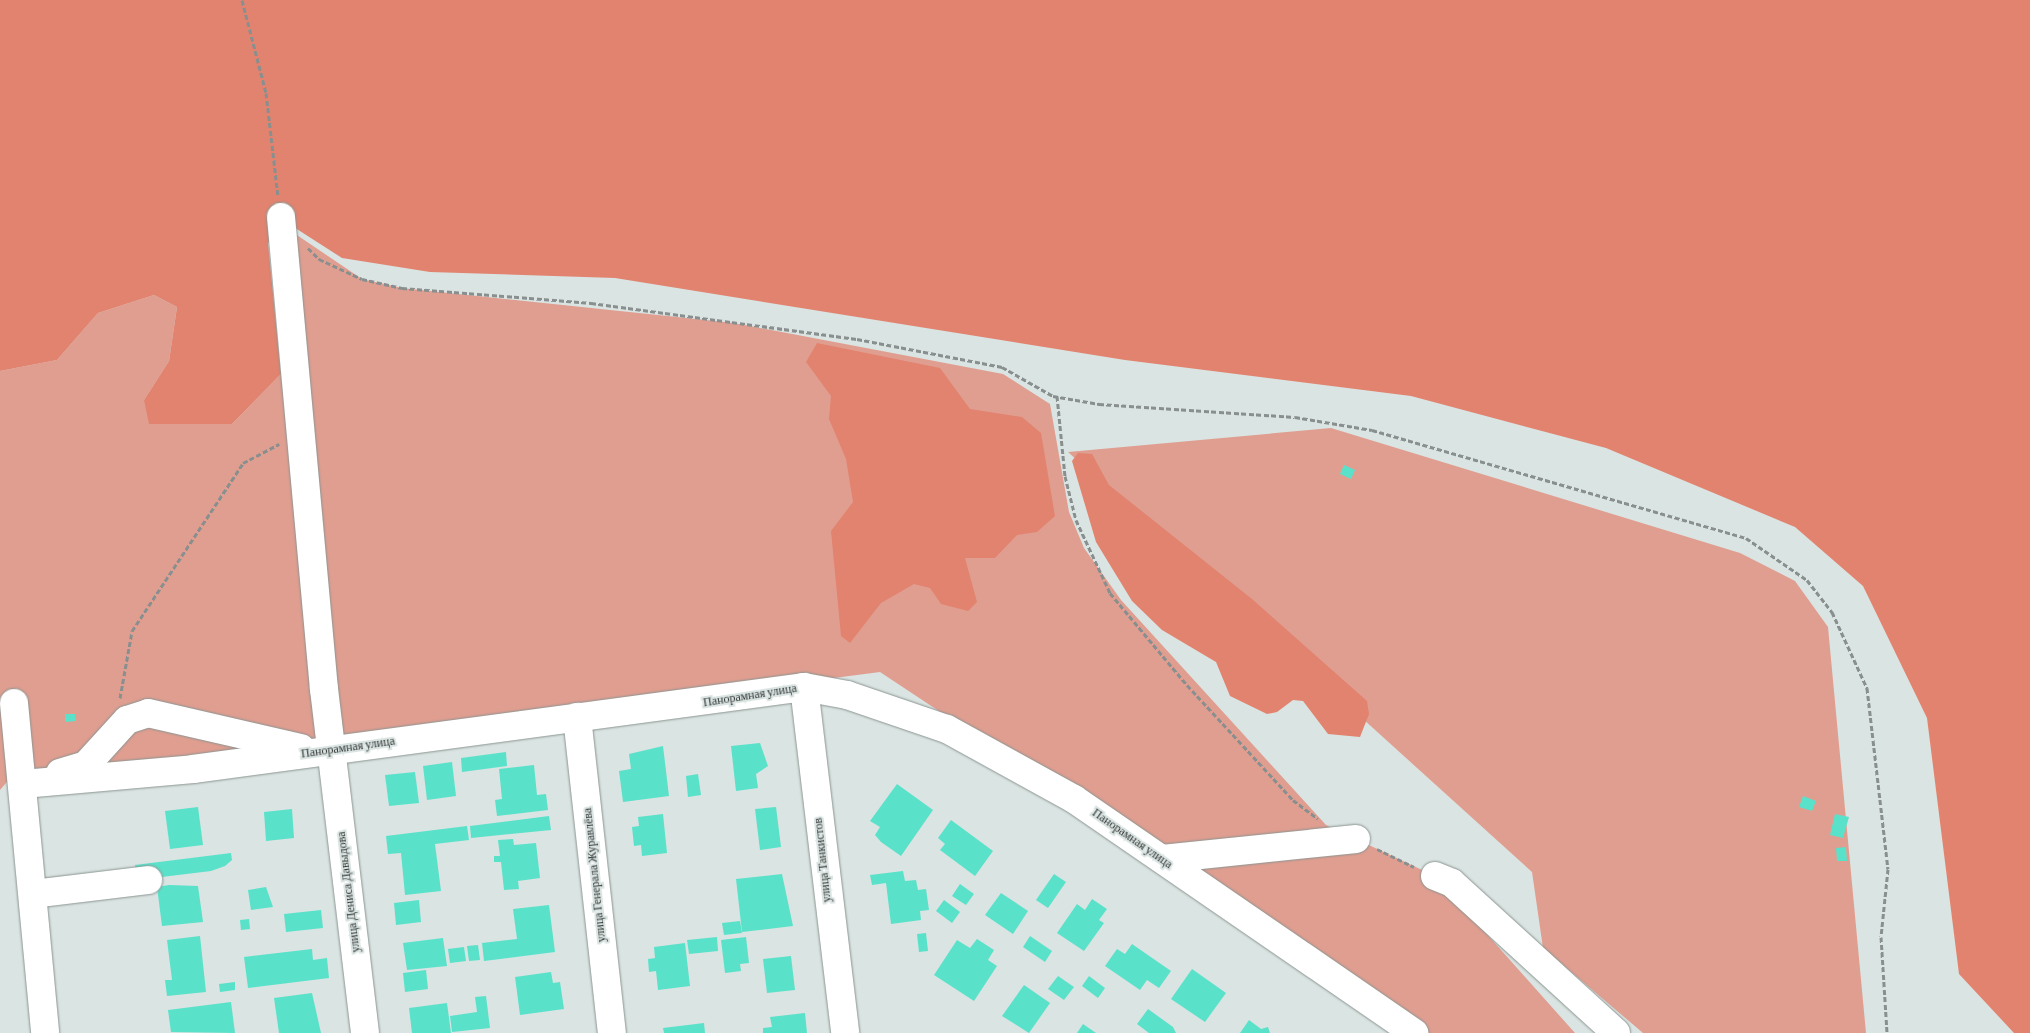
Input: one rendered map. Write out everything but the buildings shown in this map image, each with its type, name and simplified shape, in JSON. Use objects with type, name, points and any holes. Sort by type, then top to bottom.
[{"type":"street","name":"улица Дениса Давыдова","points":[[281,221],[301,433],[324,751],[365,1033]]},
{"type":"street","name":"Панорамная улица","points":[[23,784],[324,751],[804,687],[888,706],[947,729],[1074,798],[1414,1033]]},
{"type":"street","name":"улица Танкистов","points":[[804,687],[845,1033]]},
{"type":"street","points":[[14,704],[33,894],[41,1033]]},
{"type":"street","points":[[23,784],[86,765],[127,720],[148,713],[324,751]]},
{"type":"street","name":"улица Генерала Журавлёва","points":[[577,717],[612,1033]]},
{"type":"street","points":[[1162,860],[1356,839]]},
{"type":"street","points":[[1435,876],[1452,883],[1616,1033]]},
{"type":"street","points":[[33,894],[148,880]]},
{"type":"path","points":[[242,0],[266,93],[281,221],[319,259],[362,279],[402,288],[591,303],[858,339],[1002,367],[1057,396],[1129,409],[1295,417],[1372,430],[1746,538],[1807,580],[1832,612],[1867,688],[1888,869],[1881,937],[1887,1033]]},
{"type":"path","points":[[1057,396],[1065,476],[1076,520],[1110,593],[1293,800],[1326,825],[1435,876]]},
{"type":"path","points":[[127,720],[118,693],[132,631],[243,463],[301,433]]},
{"type":"shaded area","points":[[0,0],[2030,0],[2030,1033],[2014,1033],[1959,974],[1927,718],[1863,586],[1795,527],[1606,448],[1411,396],[1125,360],[615,278],[430,272],[342,258],[289,224],[268,243],[281,374],[232,424],[149,424],[144,400],[169,361],[177,307],[154,295],[98,313],[57,360],[0,371]]},
{"type":"shaded area","points":[[282,225],[362,279],[402,288],[734,323],[1003,374],[1050,404],[1069,512],[1084,548],[1121,600],[1326,825],[1435,876],[1575,1033],[1425,1033],[880,672],[338,742]]},
{"type":"shaded area","points":[[154,295],[177,307],[169,361],[144,400],[232,424],[281,374],[325,745],[12,776],[0,790],[0,371],[57,360],[98,313]]},
{"type":"shaded area","points":[[817,343],[940,368],[970,409],[1022,417],[1041,433],[1055,516],[1037,532],[1017,535],[995,558],[965,558],[977,602],[968,611],[941,604],[930,588],[914,584],[881,603],[850,643],[841,636],[831,531],[853,502],[846,459],[829,419],[831,396],[806,362]]},
{"type":"shaded area","points":[[1331,428],[1740,553],[1795,581],[1828,627],[1866,1033],[1643,1033],[1543,948],[1532,872],[1068,452]]},
{"type":"shaded area","points":[[1078,453],[1092,454],[1109,485],[1252,599],[1367,701],[1369,714],[1360,737],[1328,734],[1303,701],[1293,700],[1277,712],[1267,714],[1230,696],[1216,662],[1162,630],[1132,601],[1096,542],[1072,461]]}]
